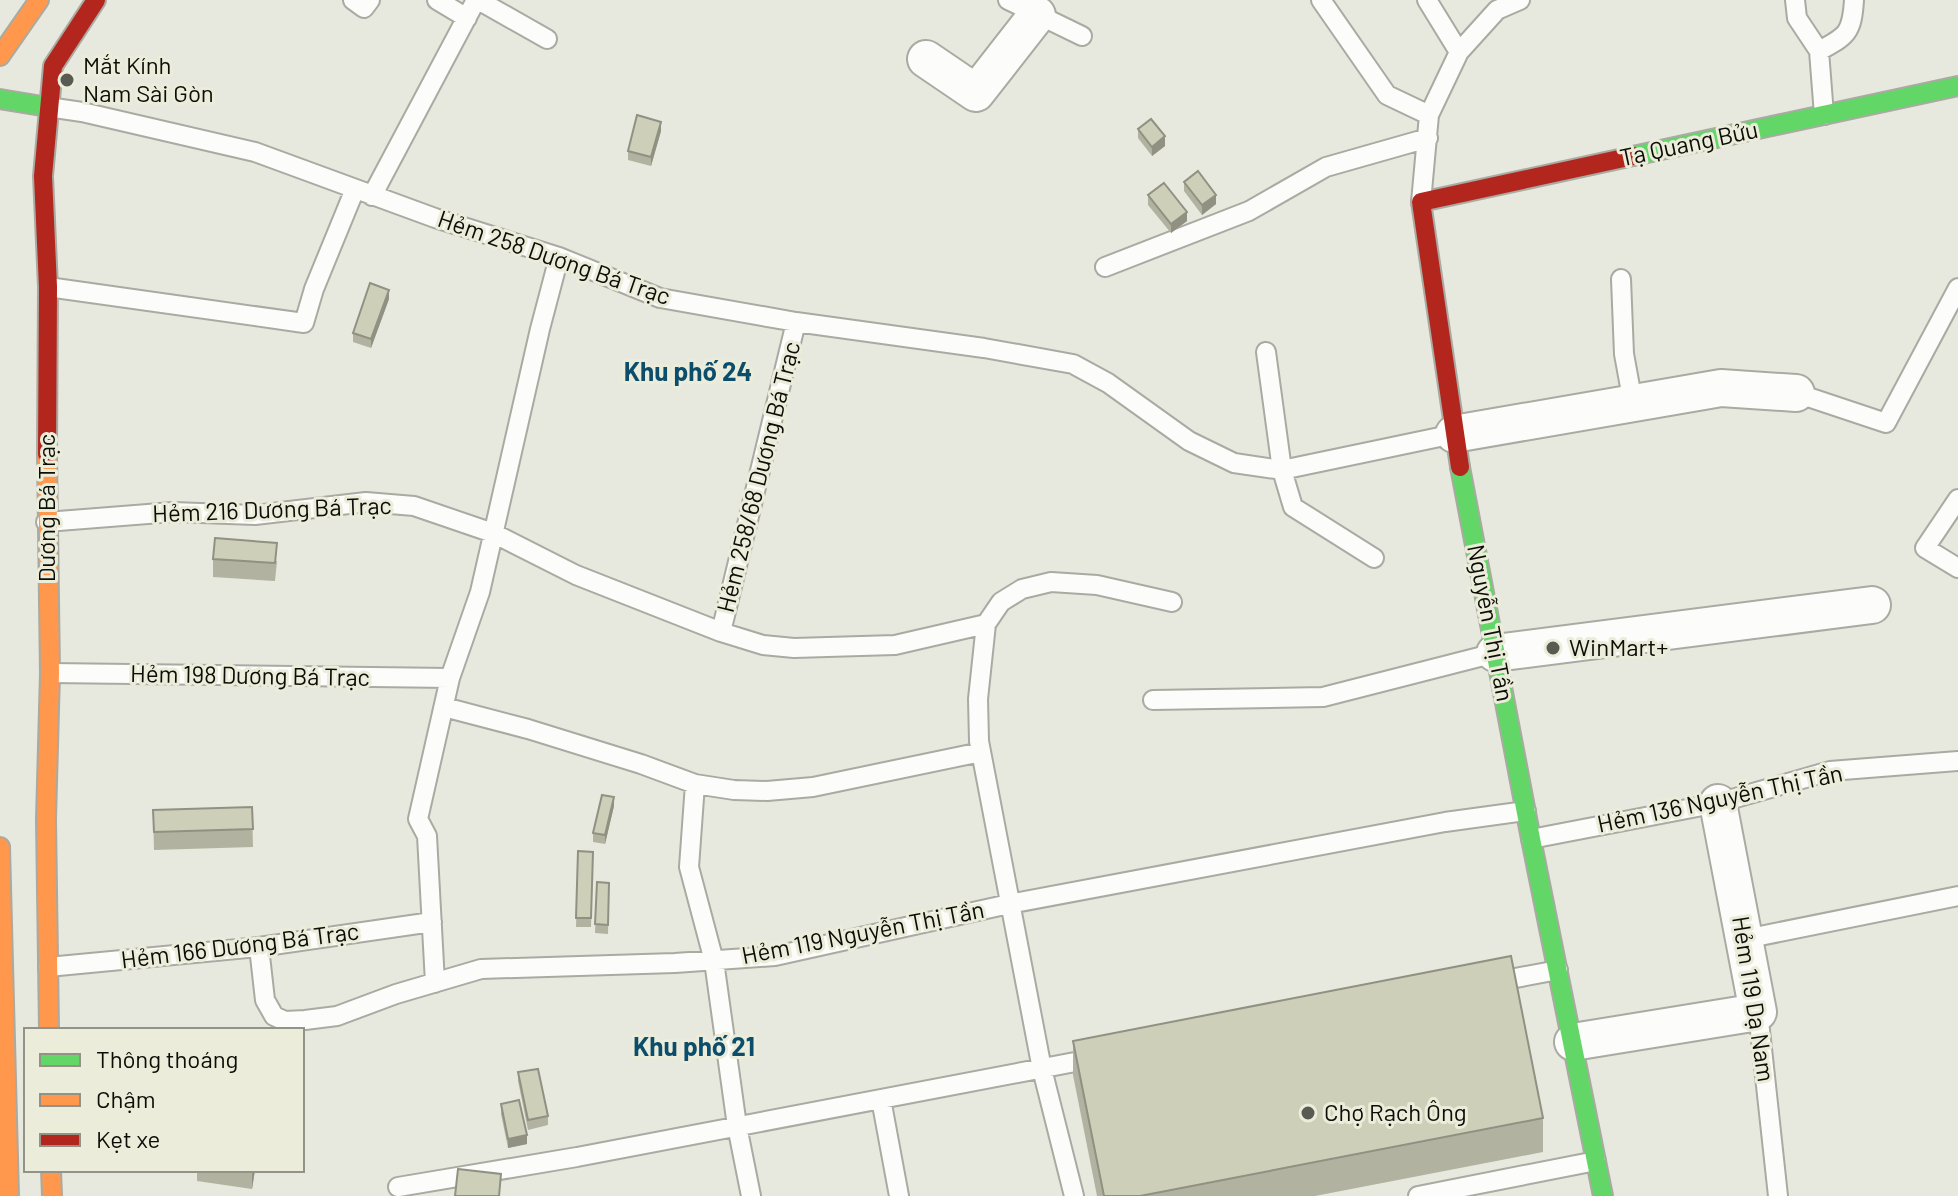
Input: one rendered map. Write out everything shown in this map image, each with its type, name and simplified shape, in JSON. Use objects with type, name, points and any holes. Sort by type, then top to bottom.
[{"type":"main road","points":[[0,56],[39,0]]},
{"type":"main road","name":"Dương Bá Trạc","points":[[9,1196],[1,898],[19,860],[50,673],[46,522],[48,287],[43,176],[48,107],[53,66],[96,0]]},
{"type":"main road","name":"Tạ Quang Bửu","points":[[1421,202],[1824,115],[1950,98]]},
{"type":"main road","points":[[0,99],[48,107]]},
{"type":"main road","name":"Nguyễn Thị Tần","points":[[1421,202],[1454,434],[1603,1196]]},
{"type":"main road","name":"Dương Bá Trạc","points":[[19,860],[48,967],[49,1028]]},
{"type":"main road","points":[[51,1172],[52,1196]]},
{"type":"street","points":[[926,59],[976,93],[1023,8]]},
{"type":"street","points":[[1454,434],[1721,388],[1796,393]]},
{"type":"street","points":[[1495,653],[1872,605]]},
{"type":"street","name":"Hẻm 119 Dạ Nam","points":[[1718,803],[1758,1012]]},
{"type":"street","points":[[1573,1042],[1758,1012]]},
{"type":"lane","points":[[437,0],[467,18]]},
{"type":"lane","points":[[48,287],[304,323],[314,289],[364,192],[477,0],[547,39]]},
{"type":"lane","points":[[1321,0],[1387,95],[1429,115]]},
{"type":"lane","points":[[1427,0],[1459,52]]},
{"type":"lane","name":"Nguyễn Thị Tần","points":[[1421,202],[1429,115],[1459,52],[1497,10],[1520,0]]},
{"type":"lane","points":[[1795,0],[1797,18],[1819,51],[1824,115]]},
{"type":"lane","points":[[1819,51],[1849,32],[1853,22],[1854,0]]},
{"type":"lane","points":[[1023,8],[1082,36]]},
{"type":"lane","name":"Hẻm 258 Dương Bá Trạc","points":[[48,107],[255,152],[435,218],[559,257],[660,298],[1073,364],[1108,383],[1189,441],[1222,458],[1234,463],[1282,470]]},
{"type":"lane","points":[[1105,267],[1249,211],[1326,167],[1428,138]]},
{"type":"lane","points":[[435,983],[427,836],[418,819],[450,678],[480,592],[559,257]]},
{"type":"lane","points":[[1621,279],[1624,354],[1633,403]]},
{"type":"lane","points":[[1796,393],[1886,423],[1958,288]]},
{"type":"lane","name":"Hẻm 258/68 Dương Bá Trạc","points":[[721,632],[796,322]]},
{"type":"lane","points":[[1266,352],[1282,470],[1293,507],[1374,558]]},
{"type":"lane","points":[[1282,470],[1454,434]]},
{"type":"lane","points":[[1958,499],[1925,548],[1958,568]]},
{"type":"lane","name":"Hẻm 216 Dương Bá Trạc","points":[[46,522],[173,512],[255,515],[366,502],[414,506],[493,533],[576,575],[721,632],[763,645],[794,648],[895,645],[986,624]]},
{"type":"lane","points":[[1074,1196],[1042,1069],[981,752],[978,699],[986,624],[1001,602],[1022,589],[1051,582],[1097,585],[1172,602]]},
{"type":"lane","points":[[1153,700],[1323,697],[1495,653]]},
{"type":"lane","name":"Hẻm 198 Dương Bá Trạc","points":[[50,673],[450,678]]},
{"type":"lane","points":[[444,707],[541,733],[695,784],[734,790],[813,787],[981,752]]},
{"type":"lane","name":"Hẻm 136 Nguyễn Thị Tần","points":[[1531,839],[1718,803],[1830,771],[1958,761]]},
{"type":"lane","points":[[695,784],[689,867],[714,961],[737,1126],[751,1196]]},
{"type":"lane","name":"Hẻm 119 Nguyễn Thị Tần","points":[[259,947],[265,1000],[274,1016],[285,1021],[337,1016],[481,969],[775,956],[1009,904],[1445,822],[1526,811]]},
{"type":"lane","points":[[1745,939],[1958,896]]},
{"type":"lane","name":"Hẻm 166 Dương Bá Trạc","points":[[48,967],[259,947],[432,922]]},
{"type":"lane","points":[[1483,984],[1558,970]]},
{"type":"lane","name":"Hẻm 119 Dạ Nam","points":[[1758,1012],[1778,1196]]},
{"type":"lane","points":[[398,1187],[1118,1054]]},
{"type":"lane","points":[[881,1099],[899,1196]]},
{"type":"lane","points":[[1418,1196],[1597,1161]]},
{"type":"building","points":[[637,115],[661,122],[651,157],[628,151]]},
{"type":"building","points":[[1151,119],[1165,136],[1152,147],[1138,129]]},
{"type":"building","points":[[1198,171],[1216,195],[1202,205],[1184,182]]},
{"type":"building","points":[[1164,183],[1187,212],[1171,224],[1148,195]]},
{"type":"building","points":[[370,283],[389,290],[371,339],[353,333]]},
{"type":"building","points":[[215,538],[277,543],[275,563],[213,559]]},
{"type":"building","points":[[602,795],[614,797],[605,835],[593,833]]},
{"type":"building","points":[[252,807],[253,829],[154,832],[153,810]]},
{"type":"building","points":[[578,851],[593,852],[591,918],[576,918]]},
{"type":"building","points":[[597,882],[609,883],[608,925],[595,924]]},
{"type":"building","name":"Chợ Rạch Ông","points":[[1511,956],[1543,1118],[1140,1196],[1104,1196],[1073,1041]]},
{"type":"building","points":[[538,1069],[548,1116],[528,1120],[518,1072]]},
{"type":"building","points":[[519,1100],[527,1135],[508,1139],[501,1104]]},
{"type":"building","points":[[458,1169],[501,1174],[499,1196],[455,1196]]},
{"type":"traffic: fast","points":[[1633,156],[1958,86]]},
{"type":"traffic: fast","points":[[0,99],[48,107]]},
{"type":"traffic: fast","points":[[1460,467],[1603,1196]]},
{"type":"traffic: slow","points":[[0,56],[39,0]]},
{"type":"traffic: slow","points":[[47,454],[49,1028]]},
{"type":"traffic: slow","points":[[0,847],[9,1196]]},
{"type":"traffic: slow","points":[[51,1172],[52,1196]]},
{"type":"traffic: jam","points":[[47,454],[48,287],[43,176],[53,66],[96,0]]},
{"type":"traffic: jam","points":[[1460,467],[1421,202],[1633,156]]},
{"type":"place","name":"Mắt Kính Nam Sài Gòn","points":[[67,80]]},
{"type":"place","name":"WinMart+","points":[[1553,648]]},
{"type":"place","name":"Chợ Rạch Ông","points":[[1308,1113]]},
{"type":"district","name":"Khu phố 24","points":[[688,372]]},
{"type":"district","name":"Khu phố 21","points":[[694,1047]]}]
